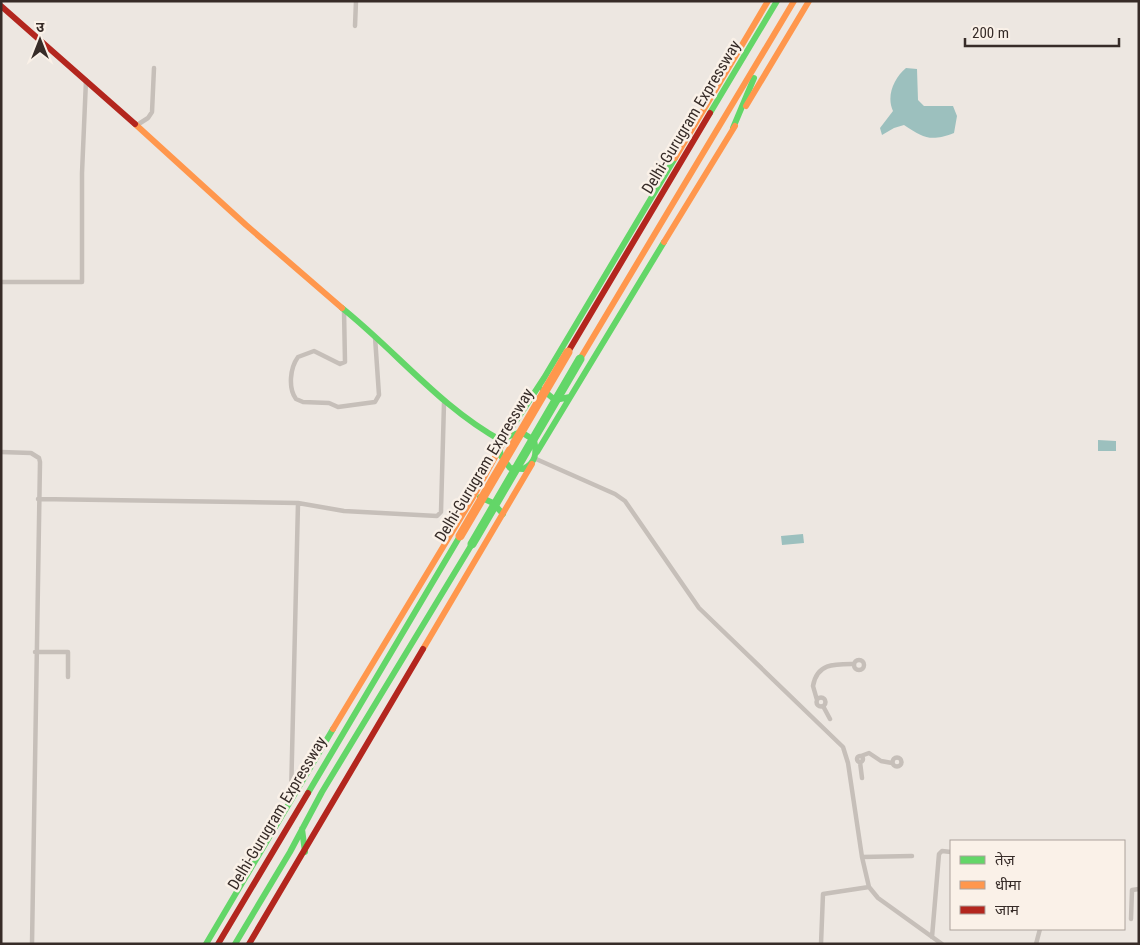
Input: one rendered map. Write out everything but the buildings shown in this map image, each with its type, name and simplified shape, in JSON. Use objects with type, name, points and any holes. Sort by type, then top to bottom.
[{"type":"main road","points":[[206,944],[291,798],[472,499],[502,442],[544,378],[768,1]]},
{"type":"main road","name":"Delhi-Gurugram Expressway","points":[[218,944],[777,1]]},
{"type":"main road","name":"Delhi-Gurugram Expressway","points":[[235,944],[322,792],[472,544],[794,1]]},
{"type":"main road","points":[[249,944],[305,852],[571,397],[809,1]]},
{"type":"main road","points":[[1,6],[375,337],[444,403],[467,421],[502,442]]},
{"type":"main road","points":[[733,128],[760,59]]},
{"type":"main road","points":[[544,378],[542,387],[549,398],[562,401],[571,397]]},
{"type":"main road","points":[[514,433],[528,435],[534,440],[535,458],[524,469],[509,467],[503,462],[502,442],[514,433]]},
{"type":"main road","points":[[472,499],[477,496],[486,499],[499,508],[503,514]]},
{"type":"main road","points":[[302,829],[305,852]]},
{"type":"street","points":[[355,26],[356,1]]},
{"type":"street","points":[[137,125],[148,118],[152,112],[154,68]]},
{"type":"street","points":[[1,282],[82,282],[82,173],[86,80]]},
{"type":"street","points":[[344,310],[345,362],[340,364],[314,351],[301,355],[294,363],[292,373],[292,387],[296,399],[303,402],[329,403],[338,407],[375,402],[379,395],[375,337]]},
{"type":"street","points":[[38,499],[298,503],[354,512],[434,517],[440,515],[444,403]]},
{"type":"street","points":[[1,452],[31,452],[39,458],[32,944]]},
{"type":"street","points":[[535,458],[615,494],[625,501],[699,608],[842,747],[846,754],[862,857],[869,887],[878,898],[942,944]]},
{"type":"street","points":[[291,798],[298,503]]},
{"type":"street","points":[[35,652],[68,652],[68,678]]},
{"type":"street","points":[[830,719],[820,706],[813,686],[821,669],[831,664],[854,664]]},
{"type":"street","points":[[810,715],[825,702],[823,699],[817,700]]},
{"type":"street","points":[[846,754],[859,759],[871,754],[881,761],[892,763]]},
{"type":"street","points":[[859,759],[862,778]]},
{"type":"street","points":[[932,938],[940,854],[942,851],[950,852]]},
{"type":"street","points":[[862,857],[912,856]]},
{"type":"street","points":[[822,944],[823,894],[869,887]]},
{"type":"street","points":[[1131,919],[1132,890],[1139,889]]},
{"type":"street","points":[[1036,944],[1040,930]]},
{"type":"water","points":[[906,68],[917,69],[918,100],[924,106],[953,106],[957,116],[954,133],[933,138],[922,136],[904,125],[882,135],[880,128],[893,111],[890,99],[892,88]]},
{"type":"water","points":[[1098,440],[1116,441],[1116,451],[1098,451]]},
{"type":"water","points":[[803,534],[804,543],[782,545],[781,536]]},
{"type":"traffic: fast","points":[[710,113],[777,1]]},
{"type":"traffic: fast","points":[[733,128],[754,78]]},
{"type":"traffic: fast","points":[[510,430],[544,378],[675,158]]},
{"type":"traffic: fast","points":[[537,452],[664,242]]},
{"type":"traffic: fast","points":[[342,308],[439,396],[502,441]]},
{"type":"traffic: fast","points":[[472,544],[580,359]]},
{"type":"traffic: fast","points":[[543,390],[555,400],[570,397]]},
{"type":"traffic: fast","points":[[499,447],[501,456],[510,468],[523,469],[531,464],[535,453],[534,440],[521,432],[507,437]]},
{"type":"traffic: fast","points":[[480,497],[493,503],[503,514]]},
{"type":"traffic: fast","points":[[308,793],[460,536]]},
{"type":"traffic: fast","points":[[235,944],[290,852],[322,792],[472,544]]},
{"type":"traffic: fast","points":[[206,944],[333,729]]},
{"type":"traffic: fast","points":[[302,829],[305,852]]},
{"type":"traffic: slow","points":[[675,158],[768,1]]},
{"type":"traffic: slow","points":[[580,359],[794,1]]},
{"type":"traffic: slow","points":[[746,106],[809,1]]},
{"type":"traffic: slow","points":[[135,124],[246,225],[342,308]]},
{"type":"traffic: slow","points":[[664,242],[735,126]]},
{"type":"traffic: slow","points":[[460,536],[568,352]]},
{"type":"traffic: slow","points":[[333,729],[472,499],[510,430]]},
{"type":"traffic: slow","points":[[423,649],[532,464]]},
{"type":"traffic: jam","points":[[1,6],[135,124]]},
{"type":"traffic: jam","points":[[568,352],[710,113]]},
{"type":"traffic: jam","points":[[249,944],[423,649]]},
{"type":"traffic: jam","points":[[218,944],[308,793]]}]
